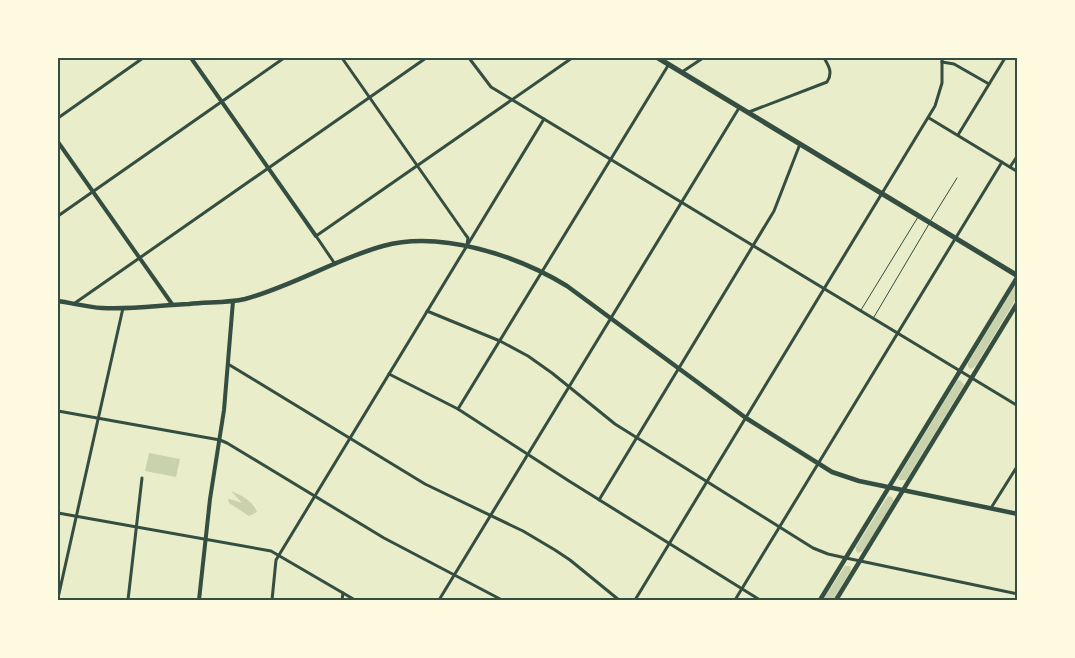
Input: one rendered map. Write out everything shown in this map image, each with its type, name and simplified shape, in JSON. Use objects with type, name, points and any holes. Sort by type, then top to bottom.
[{"type":"main road","points":[[658,58],[1018,276],[820,600]]},
{"type":"main road","points":[[58,301],[100,308],[233,301],[263,293],[382,246],[403,242],[428,241],[467,247],[515,260],[542,272],[573,290],[746,418],[818,464],[844,477],[1018,514]]},
{"type":"main road","points":[[836,600],[1018,302]]},
{"type":"street","points":[[58,118],[143,58]]},
{"type":"street","points":[[191,58],[335,264]]},
{"type":"street","points":[[58,216],[284,58]]},
{"type":"street","points":[[342,58],[468,238],[467,247]]},
{"type":"street","points":[[75,304],[426,58]]},
{"type":"street","points":[[469,58],[487,83],[512,100],[1018,406]]},
{"type":"street","points":[[316,236],[572,58]]},
{"type":"street","points":[[682,72],[703,58]]},
{"type":"street","points":[[748,113],[827,82],[831,75],[824,58]]},
{"type":"street","points":[[958,135],[1006,58]]},
{"type":"street","points":[[635,600],[929,118],[941,90],[943,77],[942,60],[954,64],[989,84]]},
{"type":"street","points":[[458,409],[669,64]]},
{"type":"street","points":[[440,600],[740,108]]},
{"type":"street","points":[[929,118],[1018,172]]},
{"type":"street","points":[[272,600],[276,560],[279,554],[544,119]]},
{"type":"street","points":[[58,142],[172,304]]},
{"type":"street","points":[[599,500],[777,205],[800,144]]},
{"type":"street","points":[[1010,167],[1018,155]]},
{"type":"street","points":[[735,600],[1002,162]]},
{"type":"street","points":[[199,600],[213,476],[220,440],[233,301]]},
{"type":"street","points":[[58,598],[123,308]]},
{"type":"street","points":[[428,311],[500,341],[540,364],[604,416],[636,438],[813,548],[828,554],[1018,594]]},
{"type":"street","points":[[228,364],[425,484],[490,517],[523,531],[555,550],[619,600]]},
{"type":"street","points":[[389,374],[458,409],[599,500],[760,600]]},
{"type":"street","points":[[58,411],[220,440],[384,538],[502,600]]},
{"type":"street","points":[[991,508],[1018,465]]},
{"type":"street","points":[[128,600],[142,478]]},
{"type":"street","points":[[58,513],[271,551],[355,600]]},
{"type":"street","points":[[342,600],[343,593]]},
{"type":"lane","points":[[873,318],[956,178]]},
{"type":"lane","points":[[861,311],[919,217]]},
{"type":"green space","points":[[1015,286],[1017,286],[1017,297],[975,367],[970,369],[968,363]]},
{"type":"green space","points":[[960,380],[964,385],[906,480],[899,480],[898,478],[957,381]]},
{"type":"green space","points":[[149,453],[180,459],[176,477],[145,471]]},
{"type":"green space","points":[[231,491],[250,502],[257,512],[249,516],[229,503],[228,499],[242,503]]},
{"type":"green space","points":[[888,496],[892,497],[894,501],[863,551],[858,553],[856,547]]},
{"type":"green space","points":[[845,566],[850,566],[851,570],[833,600],[823,600]]}]
